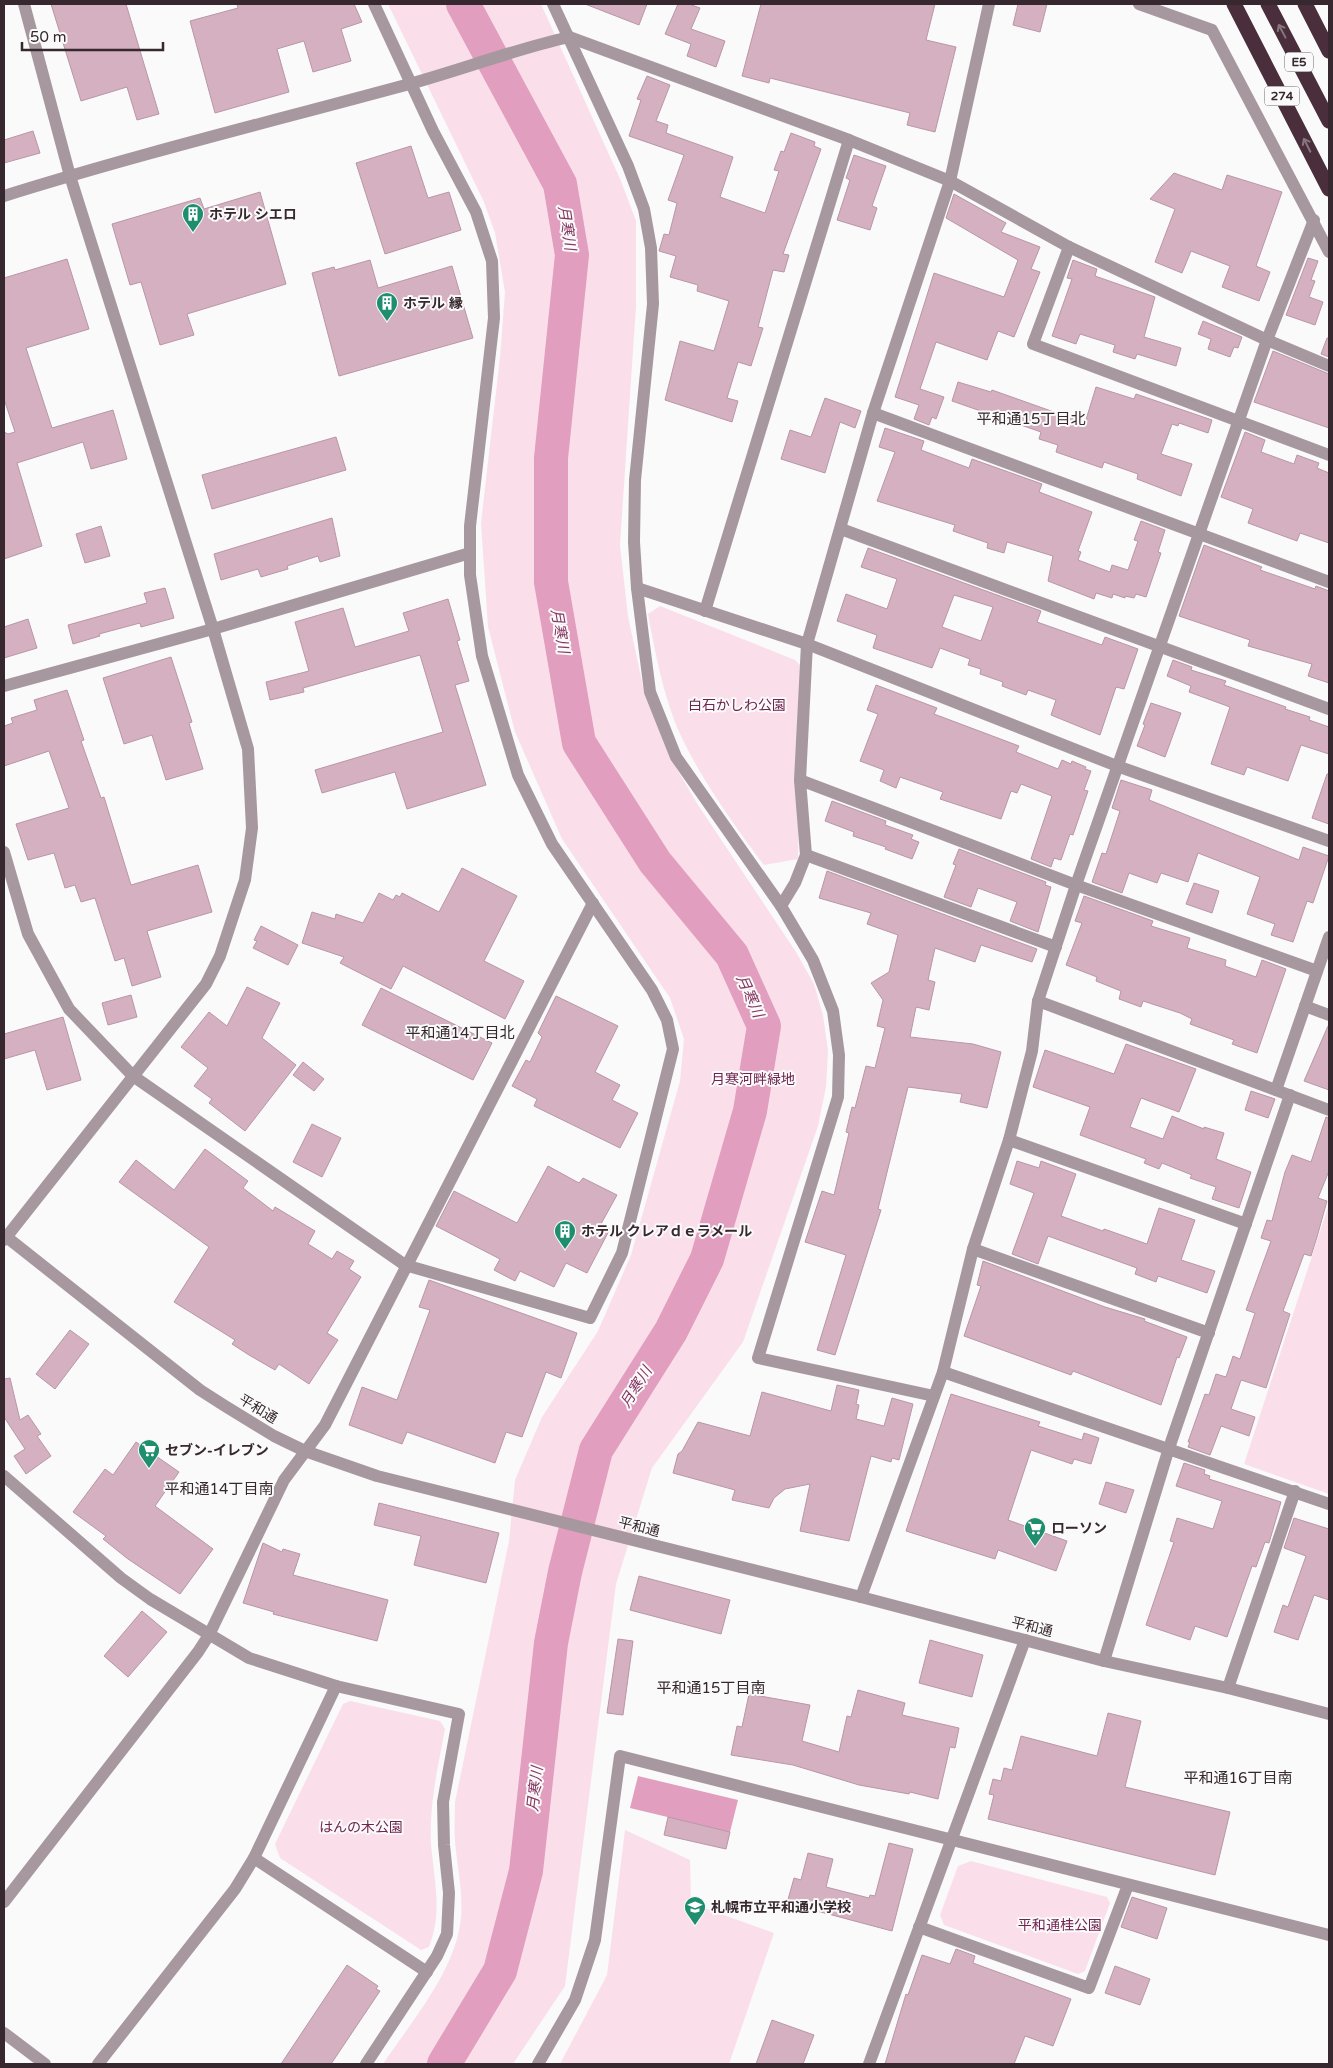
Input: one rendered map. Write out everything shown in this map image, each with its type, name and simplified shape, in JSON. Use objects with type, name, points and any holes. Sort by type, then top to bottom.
[{"type":"highway","name":"274","points":[[1234,4],[1329,189]]},
{"type":"highway","name":"E5","points":[[1268,4],[1329,121]]},
{"type":"highway","name":"E5","points":[[1305,4],[1329,51]]},
{"type":"street","points":[[5,1237],[206,984],[220,956],[245,880],[252,828],[248,748],[213,629],[70,176],[24,4]]},
{"type":"street","points":[[4,852],[28,934],[69,1009],[134,1076],[405,1265],[590,1318],[622,1253],[672,1049],[667,1020],[652,990],[552,844],[518,774],[482,656],[470,575],[470,553],[474,481],[494,318],[492,261],[476,212],[433,131],[374,4]]},
{"type":"street","points":[[553,4],[628,166],[644,209],[651,248],[653,304],[635,480],[634,542],[637,588],[650,692],[676,757],[780,906],[813,960],[833,1011],[839,1055],[838,1097],[758,1358],[934,1396]]},
{"type":"street","points":[[780,906],[795,883],[806,855],[800,780],[806,644],[841,529],[873,413],[950,182],[989,4]]},
{"type":"street","points":[[1139,4],[1212,30],[1314,220],[1329,252]]},
{"type":"street","points":[[4,196],[70,176],[412,84],[539,44],[569,37],[850,140],[950,182],[1069,247],[1267,340],[1329,366]]},
{"type":"street","points":[[705,611],[850,140]]},
{"type":"street","points":[[861,1597],[943,1372],[973,1249],[1009,1140],[1032,1051],[1038,1001],[1076,884],[1267,340],[1314,220]]},
{"type":"street","points":[[1069,247],[1033,344],[1329,455]]},
{"type":"street","points":[[873,413],[1329,582]]},
{"type":"street","points":[[841,529],[1159,648],[1329,709]]},
{"type":"street","points":[[4,686],[213,629],[470,553]]},
{"type":"street","points":[[637,588],[806,644],[1117,766],[1329,841]]},
{"type":"street","points":[[800,780],[1076,884],[1317,971]]},
{"type":"street","points":[[806,855],[1056,946]]},
{"type":"street","points":[[4,1902],[209,1635],[284,1480],[325,1425],[405,1265],[593,903]]},
{"type":"street","points":[[1276,1090],[1329,937]]},
{"type":"street","points":[[1038,1001],[1329,1110]]},
{"type":"street","points":[[1305,1006],[1329,1015]]},
{"type":"street","points":[[1104,1661],[1169,1448],[1290,1095]]},
{"type":"street","points":[[1009,1140],[1246,1224]]},
{"type":"street","name":"平和通","points":[[5,1237],[200,1390],[274,1436],[305,1451],[378,1476],[861,1597],[1104,1661],[1228,1688],[1329,1714]]},
{"type":"street","points":[[973,1249],[1209,1333]]},
{"type":"street","points":[[943,1372],[1329,1504]]},
{"type":"street","points":[[4,1476],[150,1600],[209,1635],[267,1665],[336,1686],[459,1714],[443,1802],[444,1845],[449,1893],[447,1934],[438,1956],[366,2064]]},
{"type":"street","points":[[1228,1688],[1295,1491]]},
{"type":"street","points":[[870,2064],[1025,1640]]},
{"type":"street","points":[[98,2064],[216,1915],[254,1858],[336,1686]]},
{"type":"street","points":[[538,2064],[575,2000],[595,1940],[620,1756],[1329,1935]]},
{"type":"street","points":[[254,1858],[427,1972]]},
{"type":"street","points":[[919,1927],[1089,1988],[1128,1885]]},
{"type":"street","points":[[4,2033],[45,2064]]},
{"type":"green space","name":"月寒河畔緑地","points":[[388,4],[541,4],[621,181],[636,221],[636,306],[620,545],[628,616],[645,696],[671,759],[698,805],[796,952],[814,984],[823,1015],[828,1051],[826,1087],[818,1126],[743,1342],[652,1468],[616,1584],[565,1986],[513,2064],[383,2064],[431,1994],[451,1956],[458,1937],[461,1917],[461,1888],[455,1841],[455,1802],[509,1541],[515,1480],[542,1417],[598,1331],[631,1255],[680,1081],[684,1039],[670,998],[562,839],[515,732],[488,627],[481,523],[500,357],[505,292],[495,233],[484,202]]},
{"type":"green space","name":"白石かしわ公園","points":[[660,606],[795,660],[801,666],[798,859],[764,865],[725,811],[688,750],[678,730],[667,699],[660,675],[648,614]]},
{"type":"green space","points":[[1329,1204],[1329,1494],[1244,1464]]},
{"type":"green space","name":"はんの木公園","points":[[350,1701],[440,1721],[445,1729],[431,1814],[431,1844],[437,1908],[436,1921],[429,1947],[421,1950],[280,1858],[275,1844],[343,1704]]},
{"type":"green space","points":[[625,1830],[690,1860],[691,1903],[774,1933],[729,2064],[560,2064],[607,1975]]},
{"type":"green space","name":"平和通桂公園","points":[[971,1861],[1107,1897],[1110,1903],[1085,1971],[1078,1974],[944,1925],[940,1915],[958,1866]]},
{"type":"shaded area","points":[[638,1776],[738,1800],[730,1832],[630,1808]]},
{"type":"building","points":[[51,4],[126,4],[159,114],[137,120],[127,87],[81,101]]},
{"type":"building","points":[[237,4],[354,4],[362,22],[341,29],[351,61],[313,72],[304,41],[277,49],[289,92],[215,113],[190,21],[238,8]]},
{"type":"building","points":[[585,4],[647,4],[639,25]]},
{"type":"building","points":[[678,4],[689,4],[700,8],[691,29],[725,41],[716,67],[687,56],[691,44],[665,34]]},
{"type":"building","points":[[761,4],[935,4],[926,40],[956,47],[935,132],[907,125],[910,113],[770,78],[769,83],[742,76]]},
{"type":"building","points":[[1018,4],[1047,4],[1040,32],[1013,25]]},
{"type":"building","points":[[647,76],[670,85],[656,121],[668,125],[666,133],[733,157],[720,197],[765,213],[779,171],[774,170],[781,151],[784,152],[791,133],[815,142],[814,146],[821,149],[783,254],[789,255],[784,272],[773,270],[758,327],[763,328],[751,366],[738,362],[727,398],[738,401],[732,422],[665,400],[680,341],[714,351],[729,301],[697,291],[698,285],[670,277],[676,256],[659,251],[664,234],[669,235],[677,203],[668,200],[684,155],[629,136],[641,100],[637,99]]},
{"type":"building","points":[[33,131],[40,153],[4,163],[4,140]]},
{"type":"building","points":[[411,146],[428,198],[449,192],[461,230],[385,254],[356,163]]},
{"type":"building","points":[[854,155],[886,166],[872,206],[877,208],[870,230],[837,220],[850,180],[846,178]]},
{"type":"building","points":[[1174,173],[1222,190],[1227,175],[1282,192],[1256,266],[1270,272],[1259,301],[1222,287],[1230,266],[1191,251],[1182,273],[1155,262],[1175,209],[1150,199]]},
{"type":"building","points":[[260,192],[286,284],[187,314],[194,335],[160,345],[141,282],[130,285],[112,224],[200,198],[204,209]]},
{"type":"building","points":[[954,194],[1006,223],[1001,232],[1040,247],[1031,269],[1040,272],[1014,337],[998,331],[987,360],[936,342],[920,389],[944,397],[936,419],[932,417],[929,425],[914,419],[919,405],[895,397],[934,273],[1004,297],[1018,260],[946,218]]},
{"type":"building","points":[[1308,258],[1318,261],[1311,280],[1315,281],[1309,297],[1323,302],[1315,325],[1286,315]]},
{"type":"building","points":[[67,259],[89,329],[26,348],[52,428],[113,410],[127,459],[91,469],[83,442],[17,463],[42,546],[4,559],[4,432],[8,434],[15,432],[4,399],[4,278]]},
{"type":"building","name":"ホテル 縁","points":[[370,260],[378,288],[452,266],[473,338],[339,376],[312,273],[334,267],[335,270]]},
{"type":"building","points":[[1073,260],[1097,269],[1095,276],[1155,297],[1144,337],[1181,348],[1176,366],[1137,354],[1135,359],[1113,352],[1115,345],[1080,334],[1076,344],[1052,336],[1072,279],[1067,278]]},
{"type":"building","points":[[1203,321],[1242,337],[1238,348],[1234,347],[1230,357],[1208,349],[1211,339],[1198,334]]},
{"type":"building","points":[[1327,338],[1329,338],[1329,357],[1321,354]]},
{"type":"building","points":[[1273,351],[1329,374],[1329,428],[1254,402]]},
{"type":"building","points":[[958,382],[991,392],[992,390],[1085,423],[1096,387],[1134,399],[1136,394],[1212,420],[1208,433],[1179,423],[1178,426],[1172,424],[1161,454],[1192,464],[1181,496],[1137,479],[1138,474],[1104,462],[1102,468],[1056,452],[1058,445],[1039,439],[1041,432],[952,401]]},
{"type":"building","points":[[825,398],[861,411],[855,428],[840,422],[825,473],[781,459],[790,430],[811,437]]},
{"type":"building","points":[[885,428],[924,441],[921,450],[969,468],[972,459],[1042,484],[1039,492],[1092,512],[1078,551],[1081,552],[1078,560],[1110,572],[1112,565],[1128,570],[1138,541],[1134,540],[1141,521],[1165,530],[1158,552],[1161,553],[1146,597],[1136,594],[1134,598],[1125,596],[1125,598],[1113,594],[1112,598],[1096,593],[1094,599],[1048,581],[1053,556],[1007,542],[1004,553],[987,548],[988,543],[953,531],[955,525],[877,501],[895,452],[879,447]]},
{"type":"building","points":[[1245,432],[1265,440],[1261,452],[1294,464],[1297,455],[1319,463],[1317,468],[1329,473],[1329,543],[1300,533],[1297,541],[1248,523],[1253,509],[1221,497]]},
{"type":"building","points":[[336,437],[346,470],[212,509],[202,475]]},
{"type":"building","points":[[332,518],[340,556],[320,562],[318,556],[287,566],[288,569],[261,577],[258,569],[221,580],[214,554]]},
{"type":"building","points":[[101,526],[110,556],[85,563],[76,534]]},
{"type":"building","points":[[1204,545],[1262,567],[1260,570],[1315,589],[1316,586],[1329,591],[1329,683],[1308,676],[1312,664],[1248,646],[1250,640],[1179,616]]},
{"type":"building","points":[[868,548],[1041,611],[1037,622],[1102,645],[1105,637],[1138,649],[1124,689],[1116,687],[1100,735],[1051,715],[1056,700],[1028,690],[1026,695],[1002,686],[1003,682],[980,674],[981,669],[968,665],[970,659],[940,648],[932,668],[873,648],[877,635],[837,621],[846,594],[887,609],[897,579],[861,567]],"holes":[[[954,595],[993,607],[981,641],[942,627]]]},
{"type":"building","points":[[165,588],[174,618],[141,627],[140,623],[99,634],[100,636],[73,644],[68,625],[147,603],[144,593]]},
{"type":"building","points":[[448,599],[460,640],[457,641],[469,681],[455,685],[486,785],[407,809],[395,772],[322,793],[315,770],[443,732],[420,655],[303,688],[304,692],[270,700],[266,682],[309,671],[295,622],[343,608],[355,647],[409,631],[403,613]]},
{"type":"building","points":[[28,619],[37,648],[4,658],[4,627]]},
{"type":"building","points":[[171,657],[192,722],[189,723],[203,769],[166,780],[152,735],[124,744],[103,678]]},
{"type":"building","points":[[1173,660],[1192,667],[1191,670],[1226,681],[1224,685],[1286,707],[1285,709],[1310,717],[1309,720],[1329,727],[1329,754],[1301,745],[1288,781],[1247,767],[1244,775],[1211,764],[1230,707],[1189,692],[1191,686],[1167,676]]},
{"type":"building","points":[[876,685],[937,708],[934,714],[1019,746],[1016,752],[1058,769],[1062,760],[1071,764],[1072,761],[1091,771],[1084,790],[1088,791],[1073,835],[1070,834],[1061,860],[1054,858],[1051,867],[1031,859],[1052,796],[1021,784],[1017,793],[1011,791],[1001,819],[940,799],[943,792],[900,777],[896,788],[880,781],[884,770],[860,761],[878,714],[867,710]]},
{"type":"building","points":[[67,690],[84,740],[81,741],[101,798],[104,797],[131,885],[198,865],[212,912],[147,931],[161,977],[132,986],[124,958],[115,961],[95,898],[81,902],[75,885],[65,888],[54,853],[28,860],[16,824],[69,808],[49,751],[4,766],[4,726],[13,723],[11,718],[37,710],[34,700]]},
{"type":"building","points":[[1151,703],[1181,713],[1165,757],[1137,746]]},
{"type":"building","points":[[1327,774],[1329,774],[1329,824],[1312,818]]},
{"type":"building","points":[[1121,780],[1152,790],[1149,800],[1299,860],[1303,847],[1329,856],[1313,903],[1307,901],[1293,942],[1271,935],[1275,924],[1247,914],[1260,877],[1198,853],[1188,882],[1161,873],[1157,883],[1129,873],[1122,893],[1092,882],[1102,853],[1106,854],[1120,811],[1112,808]]},
{"type":"building","points":[[832,801],[886,821],[885,825],[913,835],[911,839],[919,842],[912,859],[885,849],[886,847],[853,836],[854,832],[825,821]]},
{"type":"building","points":[[959,849],[1046,882],[1045,885],[1051,887],[1038,932],[1010,921],[1017,902],[978,888],[971,907],[944,897],[956,865],[953,864]]},
{"type":"building","points":[[462,868],[517,896],[484,961],[524,981],[505,1019],[403,966],[391,989],[340,963],[344,957],[302,943],[312,912],[335,919],[336,914],[363,923],[379,893],[393,900],[396,895],[400,897],[402,893],[439,912]]},
{"type":"building","points":[[827,871],[1037,949],[1032,962],[981,945],[975,962],[935,948],[928,980],[935,982],[929,1010],[916,1007],[910,1037],[973,1044],[1001,1052],[987,1108],[960,1102],[962,1094],[908,1087],[878,1209],[881,1210],[835,1355],[817,1350],[846,1255],[805,1242],[822,1191],[834,1195],[849,1133],[846,1132],[852,1107],[855,1108],[866,1066],[875,1068],[885,1028],[877,1026],[883,1000],[871,983],[889,972],[898,935],[867,924],[871,913],[819,898]]},
{"type":"building","points":[[1194,883],[1219,891],[1212,913],[1186,904]]},
{"type":"building","points":[[1084,896],[1153,921],[1151,926],[1190,938],[1187,948],[1226,960],[1225,966],[1256,977],[1262,960],[1286,969],[1257,1053],[1232,1044],[1234,1040],[1190,1024],[1192,1019],[1180,1013],[1143,1001],[1141,1007],[1119,999],[1121,991],[1096,981],[1097,977],[1066,965],[1082,923],[1075,921]]},
{"type":"building","points":[[261,926],[298,945],[288,965],[253,948],[257,941],[254,940]]},
{"type":"building","points":[[247,987],[280,1003],[262,1038],[296,1065],[245,1131],[209,1103],[212,1099],[194,1086],[208,1068],[181,1047],[209,1012],[227,1026]]},
{"type":"building","points":[[381,988],[492,1043],[473,1080],[362,1025]]},
{"type":"building","points":[[131,995],[137,1017],[108,1025],[102,1003]]},
{"type":"building","points":[[556,996],[618,1026],[595,1072],[620,1085],[612,1100],[638,1113],[620,1148],[534,1106],[537,1099],[512,1086],[526,1060],[530,1062],[542,1037],[538,1033]]},
{"type":"building","points":[[63,1017],[81,1080],[47,1090],[35,1050],[4,1059],[4,1034]]},
{"type":"building","points":[[1329,1026],[1329,1090],[1304,1081]]},
{"type":"building","points":[[1126,1044],[1196,1069],[1179,1112],[1141,1098],[1130,1127],[1163,1139],[1172,1116],[1204,1129],[1204,1127],[1224,1133],[1216,1159],[1251,1172],[1239,1208],[1212,1199],[1216,1187],[1190,1178],[1192,1175],[1162,1163],[1159,1169],[1144,1163],[1146,1159],[1080,1135],[1090,1107],[1033,1087],[1045,1050],[1114,1074]]},
{"type":"building","points":[[303,1062],[324,1079],[314,1091],[293,1075]]},
{"type":"building","points":[[1251,1091],[1275,1099],[1268,1118],[1245,1110]]},
{"type":"building","points":[[1326,1117],[1329,1118],[1329,1171],[1318,1198],[1327,1201],[1311,1256],[1304,1254],[1283,1311],[1290,1314],[1266,1388],[1241,1380],[1231,1409],[1255,1417],[1249,1436],[1221,1426],[1210,1455],[1188,1447],[1190,1442],[1188,1442],[1205,1394],[1209,1395],[1216,1374],[1226,1377],[1233,1356],[1240,1359],[1255,1313],[1246,1310],[1271,1241],[1261,1238],[1267,1220],[1272,1221],[1285,1172],[1292,1155],[1311,1162]]},
{"type":"building","points":[[312,1124],[341,1138],[322,1177],[293,1162]]},
{"type":"building","points":[[205,1149],[248,1181],[243,1188],[273,1211],[275,1207],[315,1231],[308,1244],[332,1259],[337,1251],[354,1261],[349,1269],[361,1277],[327,1333],[338,1340],[309,1384],[279,1364],[275,1370],[249,1355],[232,1344],[235,1340],[174,1302],[209,1247],[119,1182],[136,1160],[174,1190]]},
{"type":"building","points":[[1017,1161],[1039,1168],[1041,1161],[1076,1174],[1061,1216],[1103,1231],[1104,1229],[1147,1244],[1159,1208],[1195,1220],[1181,1260],[1215,1271],[1207,1293],[1158,1276],[1156,1282],[1135,1274],[1137,1268],[1048,1236],[1038,1264],[1012,1254],[1034,1193],[1010,1184]]},
{"type":"building","points":[[548,1166],[579,1183],[583,1178],[617,1195],[601,1224],[610,1229],[587,1273],[566,1263],[554,1287],[520,1271],[515,1281],[494,1270],[500,1259],[436,1226],[454,1191],[517,1223]]},
{"type":"building","points":[[983,1261],[1105,1307],[1145,1319],[1144,1321],[1187,1337],[1179,1358],[1177,1357],[1161,1405],[1073,1371],[1071,1375],[964,1336],[981,1286],[977,1285]]},
{"type":"building","points":[[429,1280],[577,1333],[561,1378],[546,1372],[522,1437],[506,1432],[495,1463],[407,1432],[402,1444],[349,1425],[362,1387],[397,1400],[430,1310],[419,1307]]},
{"type":"building","points":[[70,1330],[89,1344],[55,1389],[36,1374]]},
{"type":"building","points":[[10,1378],[20,1420],[28,1415],[41,1434],[37,1436],[51,1456],[26,1474],[14,1456],[25,1449],[4,1417],[4,1379]]},
{"type":"building","points":[[837,1385],[859,1390],[856,1404],[859,1405],[856,1419],[884,1426],[892,1398],[913,1404],[899,1460],[892,1458],[891,1462],[871,1456],[849,1541],[800,1531],[810,1484],[785,1489],[774,1498],[769,1508],[732,1500],[735,1490],[673,1473],[678,1454],[682,1451],[698,1422],[750,1436],[762,1392],[831,1411]]},
{"type":"building","points":[[951,1394],[1040,1422],[1038,1426],[1082,1440],[1084,1433],[1099,1438],[1091,1464],[1074,1459],[1072,1464],[1031,1450],[1008,1520],[1067,1541],[1056,1571],[998,1550],[995,1559],[906,1531]]},
{"type":"building","points":[[136,1442],[179,1472],[155,1506],[213,1549],[180,1594],[128,1559],[103,1539],[106,1536],[73,1512],[105,1469],[113,1475]]},
{"type":"building","points":[[1184,1463],[1205,1470],[1204,1474],[1210,1476],[1209,1479],[1281,1502],[1269,1543],[1265,1542],[1256,1567],[1252,1566],[1227,1637],[1195,1626],[1190,1640],[1146,1625],[1174,1542],[1170,1541],[1177,1518],[1213,1529],[1222,1501],[1176,1486]]},
{"type":"building","points":[[1106,1482],[1134,1490],[1126,1513],[1099,1504]]},
{"type":"building","points":[[379,1503],[499,1533],[486,1583],[414,1565],[421,1536],[374,1525]]},
{"type":"building","points":[[1294,1518],[1329,1529],[1329,1600],[1314,1595],[1298,1640],[1274,1632],[1283,1605],[1288,1607],[1306,1556],[1284,1548]]},
{"type":"building","points":[[263,1543],[282,1552],[283,1549],[300,1554],[293,1575],[388,1600],[377,1641],[273,1614],[274,1612],[243,1603]]},
{"type":"building","points":[[639,1576],[730,1600],[721,1634],[630,1610]]},
{"type":"building","points":[[142,1611],[167,1632],[128,1677],[104,1656]]},
{"type":"building","points":[[618,1639],[633,1641],[623,1715],[607,1713]]},
{"type":"building","points":[[930,1640],[983,1655],[972,1697],[919,1683]]},
{"type":"building","points":[[858,1690],[905,1703],[902,1715],[959,1728],[955,1748],[950,1747],[938,1799],[910,1792],[909,1794],[859,1785],[793,1765],[731,1755],[737,1726],[742,1727],[749,1694],[810,1705],[802,1741],[839,1752],[847,1716],[851,1717]]},
{"type":"building","points":[[1108,1713],[1141,1721],[1125,1787],[1230,1812],[1215,1875],[988,1819],[994,1795],[989,1794],[993,1779],[1001,1781],[1004,1768],[1012,1770],[1021,1736],[1097,1756]]},
{"type":"building","points":[[668,1817],[730,1832],[726,1849],[664,1835]]},
{"type":"building","points":[[889,1843],[913,1849],[892,1931],[787,1903],[794,1878],[801,1880],[808,1853],[833,1859],[826,1887],[869,1898],[870,1895],[875,1896]]},
{"type":"building","points":[[1132,1897],[1167,1908],[1157,1939],[1121,1927]]},
{"type":"building","points":[[956,1949],[975,1956],[973,1963],[1071,1999],[1053,2046],[1025,2036],[1014,2064],[885,2064],[906,1994],[908,1995],[922,1955],[950,1964]]},
{"type":"building","points":[[347,1965],[378,1986],[376,1989],[380,1991],[331,2064],[281,2064]]},
{"type":"building","points":[[1115,1966],[1150,1979],[1140,2005],[1105,1993]]},
{"type":"building","points":[[772,2020],[814,2035],[803,2064],[756,2064]]},
{"type":"waterway","name":"月寒川","points":[[444,2064],[500,1971],[526,1871],[551,1643],[565,1572],[596,1450],[671,1331],[707,1259],[750,1111],[764,1026],[732,955],[655,862],[579,743],[551,582],[551,458],[572,255],[560,184],[463,4]]},
{"type":"place","name":"ホテル シエロ","points":[[193,233]]},
{"type":"place","name":"ホテル 縁","points":[[387,322]]},
{"type":"place","name":"ホテル クレアｄｅラメール","points":[[565,1250]]},
{"type":"place","name":"セブン-イレブン","points":[[149,1469]]},
{"type":"place","name":"ローソン","points":[[1035,1547]]},
{"type":"place","name":"札幌市立平和通小学校","points":[[695,1926]]},
{"type":"district","name":"平和通15丁目北","points":[[1031,419]]},
{"type":"district","name":"平和通14丁目北","points":[[460,1033]]},
{"type":"district","name":"平和通14丁目南","points":[[219,1489]]},
{"type":"district","name":"平和通15丁目南","points":[[711,1688]]},
{"type":"district","name":"平和通16丁目南","points":[[1238,1778]]}]
